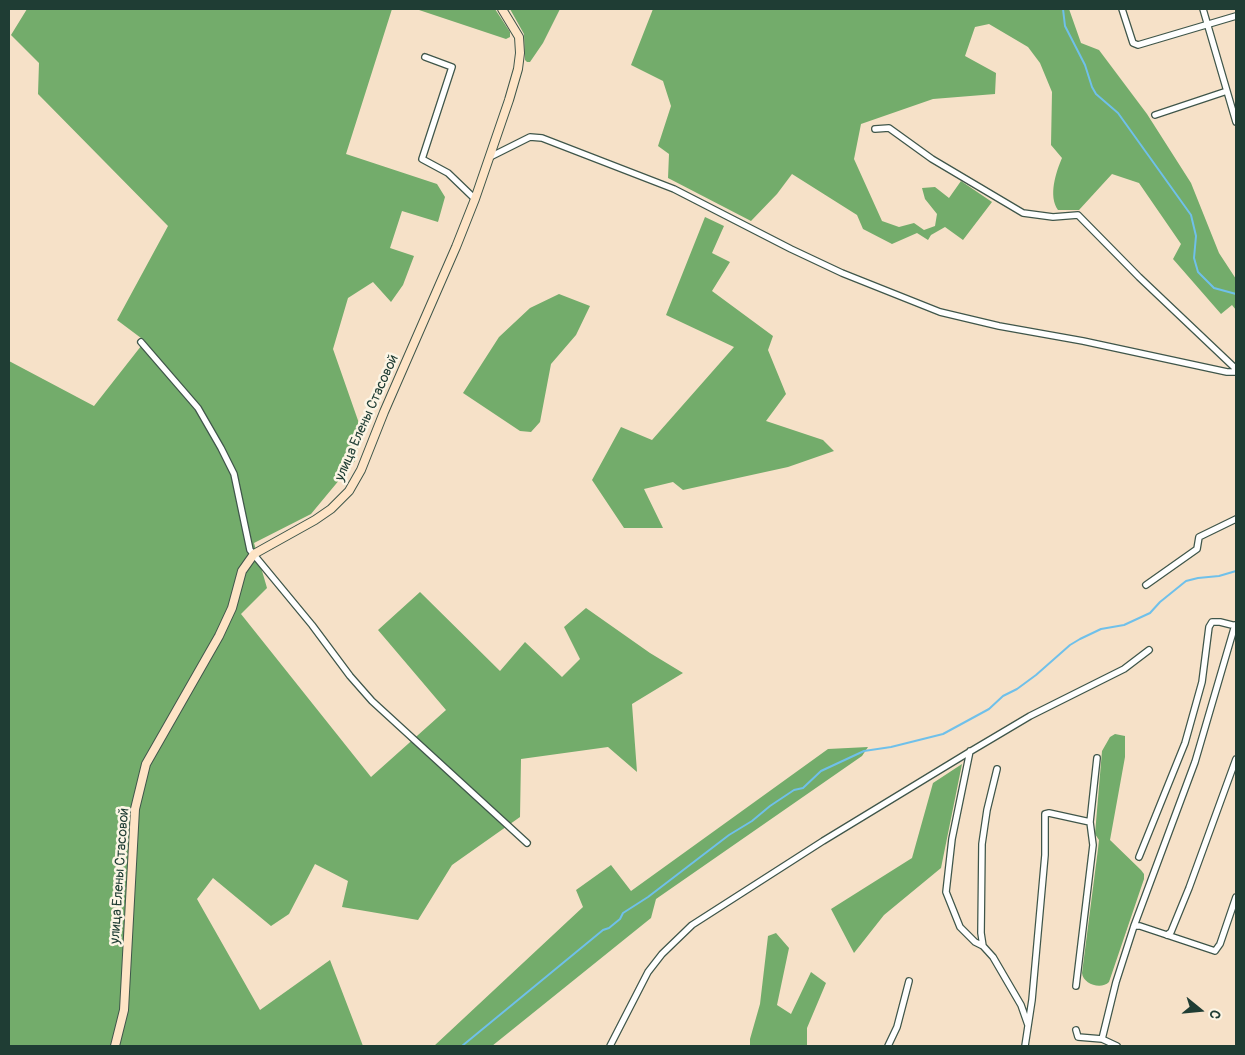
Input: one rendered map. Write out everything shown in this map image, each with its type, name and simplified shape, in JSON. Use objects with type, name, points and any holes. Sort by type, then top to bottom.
[{"type":"main road","name":"улица Елены Стасовой","points":[[114,1046],[124,1010],[135,809],[146,764],[219,636],[232,608],[242,571],[254,554],[331,509],[349,491],[361,470],[476,199],[518,69],[519,37],[502,9]]},
{"type":"street","points":[[1122,9],[1133,44],[1138,45],[1236,16]]},
{"type":"street","points":[[1203,9],[1236,122]]},
{"type":"street","points":[[425,57],[452,67],[422,159],[448,173],[476,199]]},
{"type":"street","points":[[1155,115],[1227,91]]},
{"type":"street","points":[[875,129],[889,128],[932,159],[1023,213],[1053,217],[1078,215],[1236,370]]},
{"type":"street","points":[[490,157],[530,137],[542,138],[674,189],[842,273],[940,312],[998,326],[1083,341],[1227,372],[1236,370]]},
{"type":"street","points":[[141,342],[198,408],[221,448],[234,474],[250,550],[372,701],[527,843]]},
{"type":"street","points":[[1146,585],[1197,549],[1199,537],[1236,519]]},
{"type":"street","points":[[1102,1039],[1116,982],[1134,926],[1195,762],[1236,625],[1212,622],[1209,627],[1202,682],[1185,743],[1139,857]]},
{"type":"street","points":[[610,1046],[648,972],[662,954],[692,925],[823,840],[970,751],[1030,716],[1124,669],[1149,650]]},
{"type":"street","points":[[970,751],[952,839],[946,892],[960,927],[975,942],[983,946],[994,956],[1021,1006],[1028,1025]]},
{"type":"street","points":[[1076,986],[1093,845],[1090,822],[1096,758]]},
{"type":"street","points":[[1166,935],[1170,932],[1189,888],[1236,759]]},
{"type":"street","points":[[983,946],[981,933],[982,844],[987,810],[997,768]]},
{"type":"street","points":[[1025,1046],[1045,855],[1045,814],[1049,813],[1090,822]]},
{"type":"street","points":[[1134,926],[1140,926],[1215,951],[1220,944],[1236,897]]},
{"type":"street","points":[[888,1046],[897,1027],[908,981]]},
{"type":"street","points":[[1076,1030],[1078,1036],[1102,1039],[1117,1046]]},
{"type":"green space","points":[[27,9],[392,9],[346,154],[437,184],[445,197],[438,222],[402,211],[390,248],[414,256],[403,285],[391,302],[373,282],[348,298],[333,349],[361,429],[355,461],[311,514],[254,543],[267,588],[241,614],[371,777],[446,710],[378,630],[420,592],[500,671],[525,642],[562,677],[580,659],[564,627],[586,608],[650,653],[683,673],[632,704],[637,772],[608,747],[521,759],[520,817],[452,865],[418,920],[342,907],[348,881],[315,864],[289,914],[271,926],[213,878],[197,899],[260,1010],[330,960],[363,1046],[9,1046],[9,361],[94,406],[145,341],[117,320],[168,226],[38,94],[39,63],[11,35]]},
{"type":"green space","points":[[416,9],[495,9],[510,32],[510,37],[506,39]]},
{"type":"green space","points":[[510,9],[560,9],[543,43],[530,62],[525,60],[524,34]]},
{"type":"green space","points":[[653,9],[1069,9],[1081,43],[1099,50],[1147,114],[1191,183],[1219,253],[1236,279],[1236,310],[1232,305],[1221,314],[1173,259],[1181,244],[1139,183],[1112,174],[1079,210],[1058,210],[1053,191],[1055,177],[1062,158],[1051,145],[1052,92],[1040,63],[1028,47],[989,24],[975,27],[965,56],[996,73],[995,94],[933,99],[861,124],[854,159],[882,221],[899,227],[914,223],[924,230],[935,226],[937,214],[925,199],[922,188],[935,187],[949,198],[961,181],[992,202],[963,240],[945,227],[931,235],[928,240],[917,233],[892,244],[863,229],[857,215],[792,174],[777,194],[751,221],[668,178],[669,154],[658,146],[671,106],[663,81],[631,65]]},
{"type":"green space","points":[[705,217],[724,226],[712,253],[730,262],[712,291],[773,336],[768,350],[786,394],[766,421],[823,440],[834,451],[788,467],[683,490],[673,482],[644,489],[663,528],[624,528],[592,480],[621,427],[652,440],[734,347],[666,315]]},
{"type":"green space","points":[[559,294],[590,306],[576,335],[551,364],[540,422],[531,432],[520,431],[463,393],[499,337],[530,308]]},
{"type":"green space","points":[[1115,734],[1125,736],[1125,757],[1110,840],[1141,870],[1144,874],[1144,879],[1109,982],[1102,986],[1097,986],[1089,983],[1082,973],[1099,840],[1095,834],[1102,751],[1110,737]]},
{"type":"green space","points":[[868,747],[862,756],[656,899],[651,918],[492,1046],[434,1046],[583,907],[576,890],[611,865],[631,891],[828,749]]},
{"type":"green space","points":[[962,764],[941,868],[884,915],[854,953],[831,909],[912,858],[933,783]]},
{"type":"green space","points":[[776,933],[789,948],[777,1005],[791,1014],[811,972],[826,983],[807,1028],[807,1046],[750,1046],[750,1039],[760,1004],[768,936]]},
{"type":"waterway","points":[[1063,9],[1065,26],[1085,65],[1096,94],[1118,113],[1191,215],[1196,236],[1194,258],[1198,272],[1214,288],[1236,294]]},
{"type":"waterway","points":[[462,1046],[603,930],[609,928],[620,919],[623,913],[648,897],[770,806],[794,790],[803,788],[821,771],[864,751],[891,747],[943,734],[989,709],[1003,696],[1017,689],[1036,675],[1070,645],[1080,639],[1101,629],[1124,625],[1150,613],[1160,602],[1186,581],[1219,576],[1236,571]]}]
